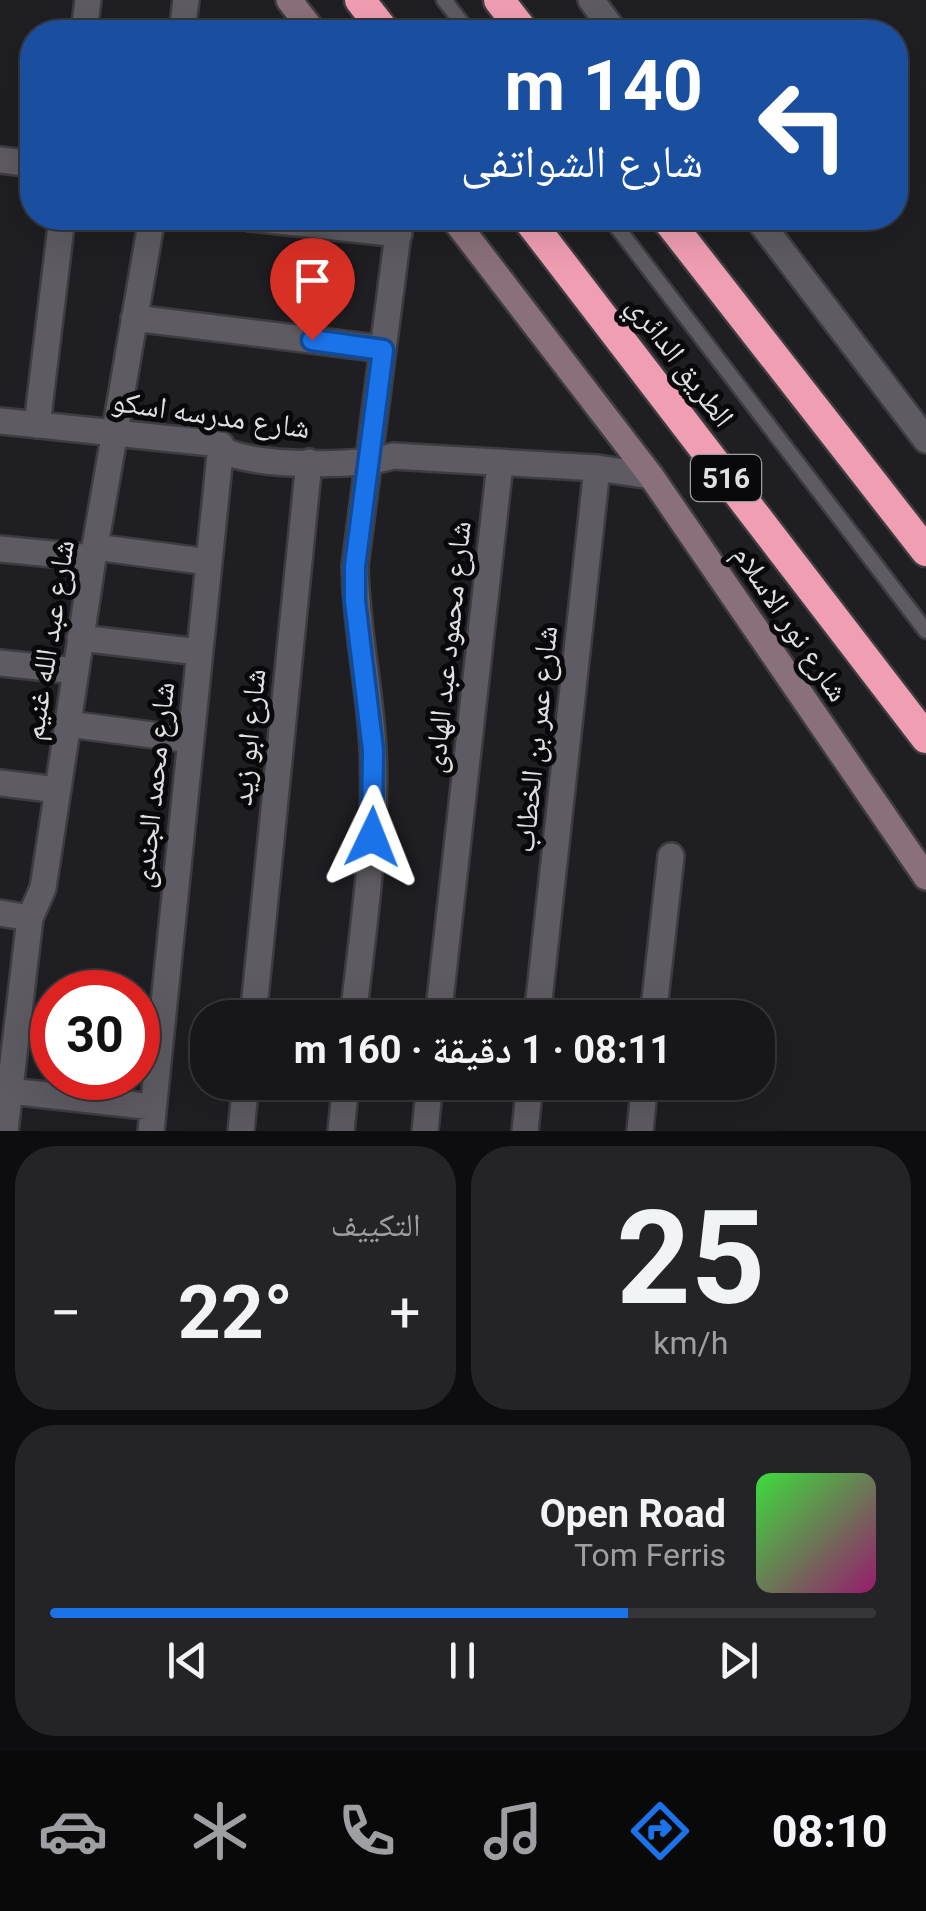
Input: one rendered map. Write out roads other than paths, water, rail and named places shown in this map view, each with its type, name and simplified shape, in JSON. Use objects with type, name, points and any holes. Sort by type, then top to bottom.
[{"type":"highway","points":[[360,0],[376,20]]},
{"type":"highway","points":[[499,0],[515,20]]},
{"type":"highway","name":"الطريق الدائري","points":[[536,230],[926,738]]},
{"type":"highway","points":[[675,230],[926,551]]},
{"type":"street","points":[[289,0],[305,20]]},
{"type":"street","points":[[590,0],[606,20]]},
{"type":"street","points":[[37,425],[61,230]]},
{"type":"street","name":"شارع عبد الله غنيم","points":[[5,1131],[30,918],[42,888],[150,230]]},
{"type":"street","points":[[355,1000],[373,808],[368,692],[355,601],[358,532],[399,230]]},
{"type":"street","name":"شارع نور الاسلام","points":[[462,230],[651,476],[926,878]]},
{"type":"street","points":[[765,230],[926,440]]},
{"type":"street","points":[[134,318],[383,350]]},
{"type":"street","name":"شارع مدرسه اسكو","points":[[0,421],[220,446],[235,455],[309,462],[367,464],[393,456],[597,468],[651,476]]},
{"type":"street","name":"شارع محمد الجندى","points":[[152,1119],[220,446]]},
{"type":"street","name":"شارع ابو زيد","points":[[255,1000],[309,462]]},
{"type":"street","name":"شارع محمود عبد الهادى","points":[[440,1000],[500,464]]},
{"type":"street","name":"شارع عمر بن الخطاب","points":[[539,1000],[597,468]]},
{"type":"street","points":[[0,549],[208,562]]},
{"type":"street","points":[[80,638],[199,652]]},
{"type":"street","points":[[0,663],[76,671]]},
{"type":"street","points":[[68,724],[190,740]]},
{"type":"street","points":[[0,782],[58,790]]},
{"type":"street","points":[[654,1000],[671,856]]},
{"type":"street","points":[[0,914],[30,918]]},
{"type":"street","points":[[10,1091],[152,1119]]},
{"type":"street","points":[[241,1131],[244,1100]]},
{"type":"street","points":[[341,1131],[344,1100]]},
{"type":"street","points":[[425,1131],[428,1100]]},
{"type":"street","points":[[525,1131],[528,1100]]},
{"type":"street","points":[[640,1131],[643,1100]]},
{"type":"lane","points":[[444,0],[460,20]]},
{"type":"lane","points":[[619,230],[926,630]]}]
